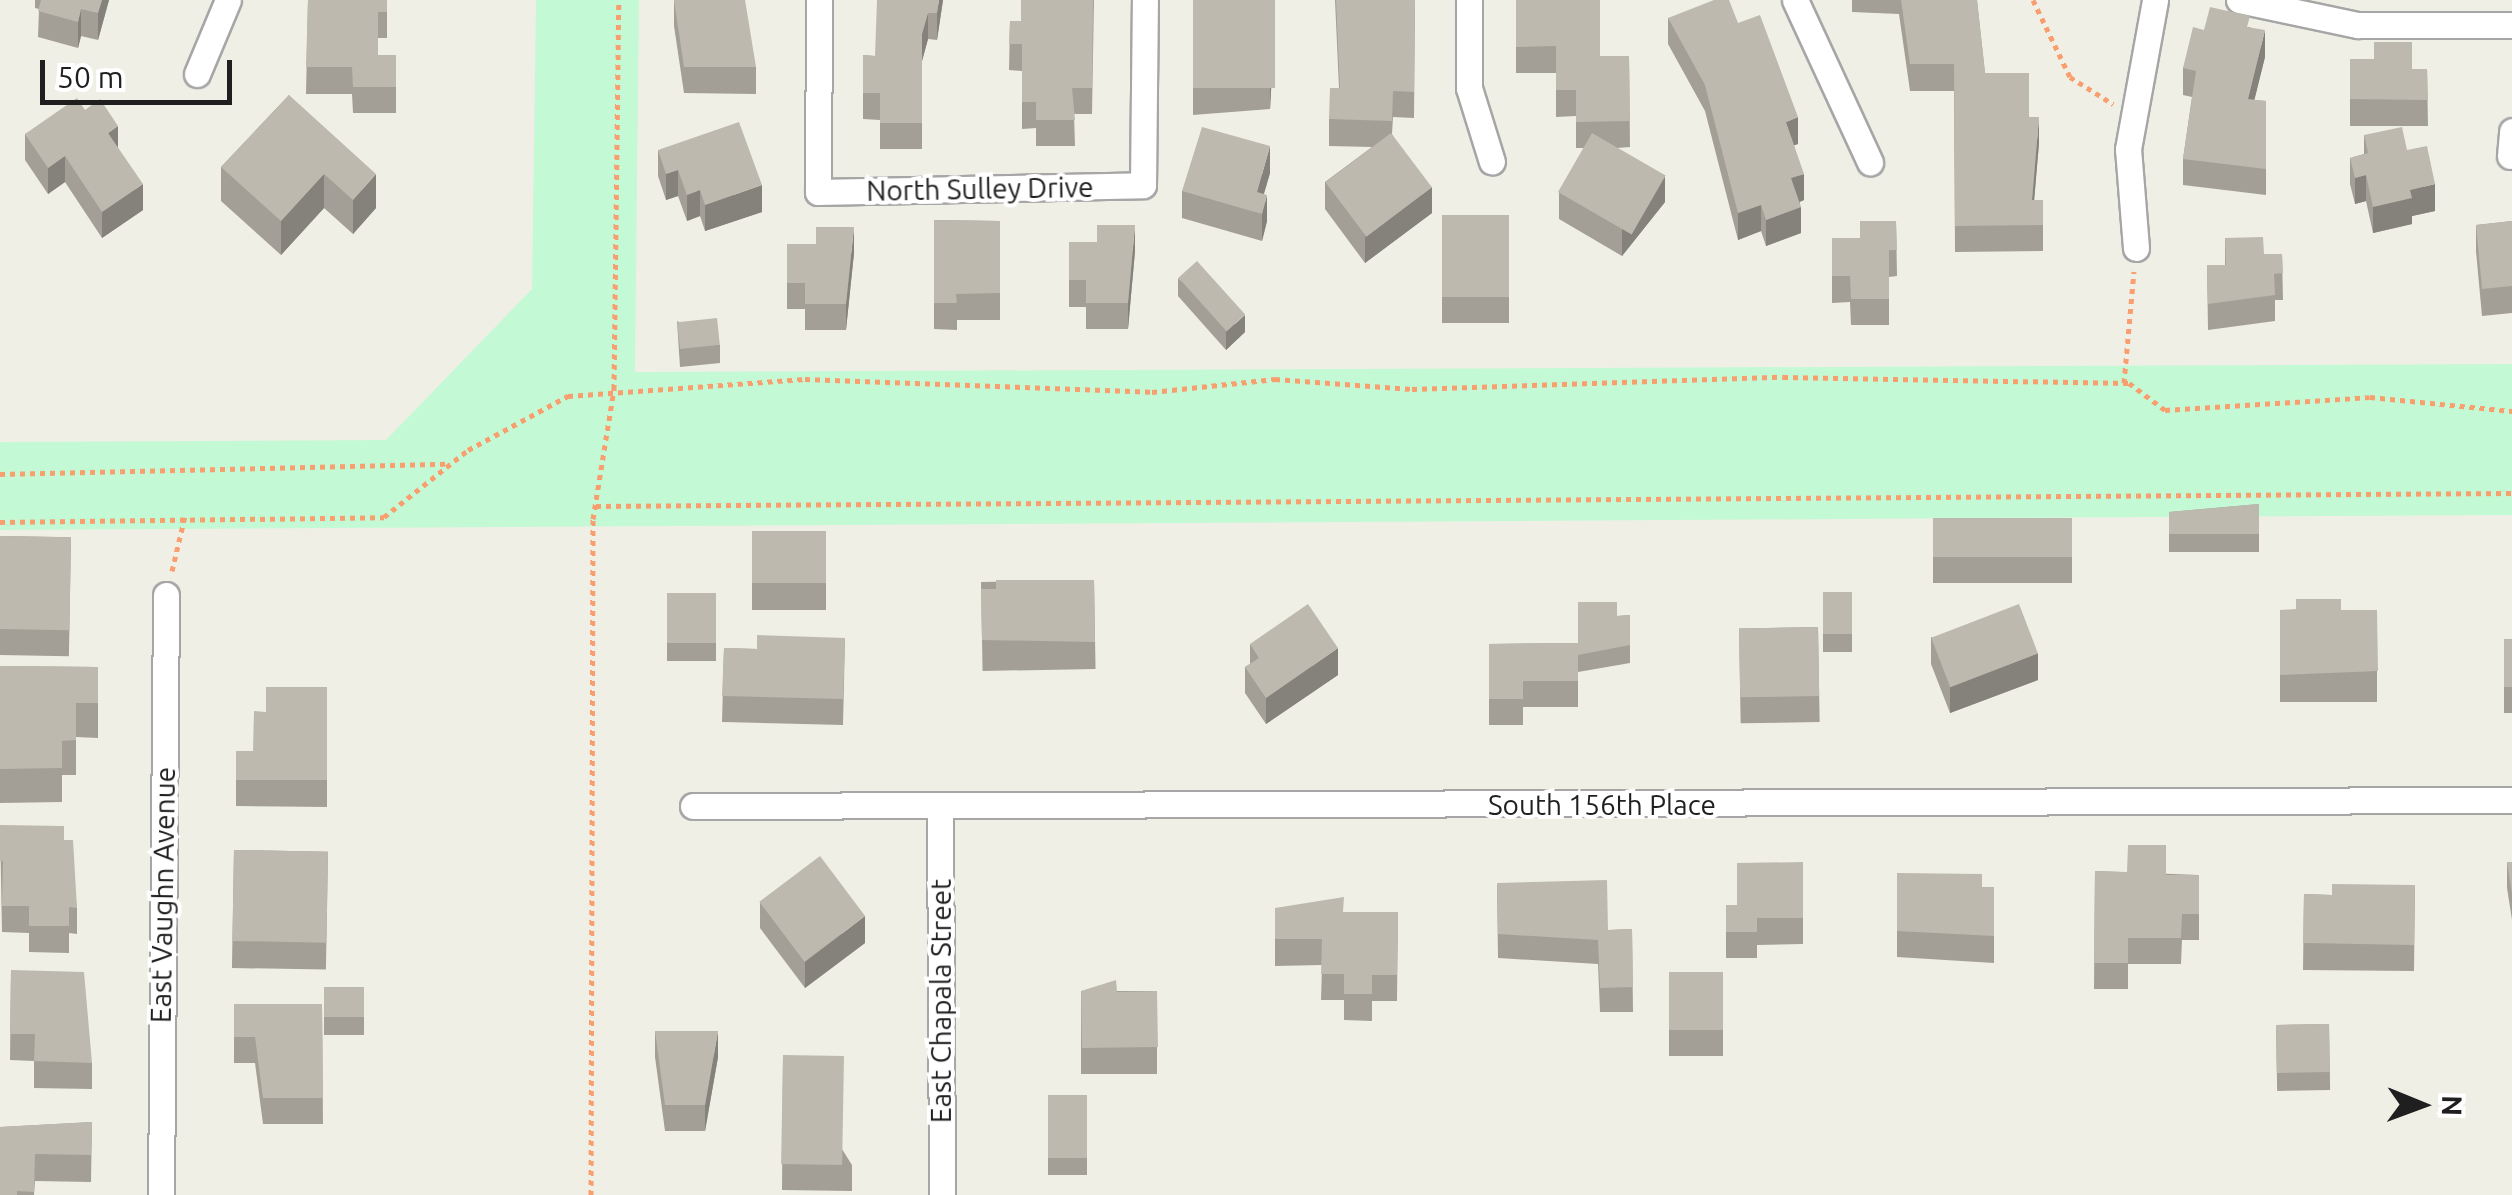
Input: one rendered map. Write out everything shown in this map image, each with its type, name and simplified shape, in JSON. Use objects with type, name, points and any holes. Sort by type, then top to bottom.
[{"type":"street","points":[[196,74],[228,0]]},
{"type":"street","name":"North Sulley Drive","points":[[819,0],[818,192],[1143,185],[1145,0]]},
{"type":"street","points":[[1469,0],[1469,88],[1492,162]]},
{"type":"street","points":[[1795,0],[1870,162]]},
{"type":"street","points":[[2136,248],[2134,115],[2155,0]]},
{"type":"street","points":[[2240,0],[2358,25],[2512,25]]},
{"type":"street","name":"East Vaughn Avenue","points":[[161,1195],[166,596]]},
{"type":"street","name":"South 156th Place","points":[[693,806],[2512,800]]},
{"type":"street","name":"East Chapala Street","points":[[940,808],[942,1195]]},
{"type":"path","points":[[590,1195],[596,506],[614,390],[619,0]]},
{"type":"path","points":[[2033,0],[2070,77],[2134,115]]},
{"type":"path","points":[[2124,383],[2136,248]]},
{"type":"path","points":[[0,522],[184,516],[384,517],[450,464],[568,396],[805,379],[1152,392],[1275,379],[1412,389],[1783,377],[2124,383],[2165,410],[2370,397],[2512,411]]},
{"type":"path","points":[[0,474],[450,464]]},
{"type":"path","points":[[596,506],[2512,493]]},
{"type":"path","points":[[166,596],[184,516]]},
{"type":"green space","points":[[536,0],[639,0],[635,372],[2512,364],[2512,515],[0,530],[0,442],[386,440],[532,289]]},
{"type":"building","points":[[41,0],[102,0],[98,13],[81,9],[78,22],[38,11]]},
{"type":"building","points":[[308,0],[387,0],[387,12],[378,12],[378,55],[396,55],[396,87],[353,87],[352,67],[306,67]]},
{"type":"building","points":[[674,0],[745,0],[756,67],[684,67]]},
{"type":"building","points":[[877,0],[939,0],[937,13],[928,13],[922,34],[922,123],[880,123],[880,93],[863,93],[863,55],[875,56]]},
{"type":"building","points":[[1021,0],[1093,0],[1092,88],[1072,88],[1075,120],[1036,120],[1036,102],[1022,102],[1022,44],[1009,44],[1010,21],[1021,21]]},
{"type":"building","points":[[1193,0],[1275,0],[1275,88],[1193,88]]},
{"type":"building","points":[[1336,0],[1415,0],[1414,92],[1393,91],[1392,121],[1329,119],[1330,88],[1340,88]]},
{"type":"building","points":[[1516,0],[1600,0],[1600,56],[1629,56],[1630,121],[1576,122],[1576,90],[1556,90],[1556,46],[1516,47]]},
{"type":"building","points":[[1714,0],[1729,0],[1738,23],[1760,15],[1798,117],[1786,122],[1804,174],[1791,178],[1801,207],[1766,220],[1761,205],[1738,213],[1705,85],[1668,18]]},
{"type":"building","points":[[1901,0],[1977,0],[1985,73],[2029,73],[2029,117],[2039,117],[2032,200],[2043,200],[2043,225],[1955,226],[1954,64],[1910,64]]},
{"type":"building","points":[[2210,7],[2250,16],[2247,27],[2265,30],[2248,99],[2266,101],[2266,169],[2183,159],[2196,71],[2183,68],[2193,27],[2204,30]]},
{"type":"building","points":[[2374,42],[2412,42],[2412,69],[2427,69],[2428,100],[2350,99],[2350,59],[2374,59]]},
{"type":"building","points":[[289,95],[376,174],[353,200],[324,174],[281,221],[221,167]]},
{"type":"building","points":[[77,98],[85,110],[100,99],[118,126],[108,133],[143,184],[102,212],[65,156],[48,168],[25,134]]},
{"type":"building","points":[[739,122],[762,185],[705,205],[700,190],[687,195],[678,170],[666,174],[658,150]]},
{"type":"building","points":[[1202,127],[1270,146],[1257,192],[1267,195],[1262,214],[1182,191]]},
{"type":"building","points":[[2402,127],[2407,150],[2427,146],[2435,184],[2410,190],[2412,198],[2373,207],[2366,175],[2355,178],[2350,158],[2368,153],[2364,135]]},
{"type":"building","points":[[1391,133],[1432,187],[1366,237],[1326,182]]},
{"type":"building","points":[[1592,133],[1666,176],[1632,234],[1558,192]]},
{"type":"building","points":[[1442,215],[1509,215],[1509,297],[1442,297]]},
{"type":"building","points":[[934,220],[1000,221],[1000,293],[956,294],[957,303],[934,303]]},
{"type":"building","points":[[1860,221],[1896,221],[1897,250],[1889,250],[1889,299],[1851,299],[1850,276],[1832,276],[1832,238],[1860,238]]},
{"type":"building","points":[[2512,221],[2512,286],[2482,289],[2476,225]]},
{"type":"building","points":[[1097,225],[1135,225],[1128,303],[1086,303],[1086,280],[1069,280],[1069,242],[1097,242]]},
{"type":"building","points":[[816,227],[854,227],[846,304],[805,304],[805,283],[787,283],[787,244],[816,244]]},
{"type":"building","points":[[2263,237],[2264,254],[2282,254],[2283,273],[2274,274],[2275,295],[2208,304],[2207,265],[2226,265],[2225,238]]},
{"type":"building","points":[[1197,261],[1245,315],[1227,331],[1178,278]]},
{"type":"building","points":[[717,318],[720,345],[680,349],[677,322]]},
{"type":"building","points":[[2259,504],[2259,534],[2169,534],[2169,512]]},
{"type":"building","points":[[1933,518],[2072,518],[2072,557],[1933,557]]},
{"type":"building","points":[[752,531],[826,531],[826,583],[752,583]]},
{"type":"building","points":[[0,536],[71,537],[69,630],[0,629]]},
{"type":"building","points":[[996,580],[1094,580],[1095,642],[982,640],[981,589],[996,589]]},
{"type":"building","points":[[1823,592],[1852,592],[1852,634],[1823,634]]},
{"type":"building","points":[[667,593],[716,593],[716,643],[667,643]]},
{"type":"building","points":[[2296,599],[2341,599],[2341,610],[2377,610],[2378,671],[2280,675],[2280,610],[2296,609]]},
{"type":"building","points":[[1578,602],[1617,602],[1617,616],[1630,615],[1630,645],[1578,655]]},
{"type":"building","points":[[1308,604],[1338,648],[1266,698],[1245,667],[1259,658],[1250,644]]},
{"type":"building","points":[[2019,604],[2038,653],[1950,687],[1931,638]]},
{"type":"building","points":[[1818,627],[1819,696],[1740,697],[1739,628]]},
{"type":"building","points":[[757,635],[845,638],[843,699],[722,696],[724,648],[757,649]]},
{"type":"building","points":[[2504,639],[2512,639],[2512,687],[2504,687]]},
{"type":"building","points":[[1578,643],[1578,681],[1523,681],[1523,699],[1489,699],[1489,644]]},
{"type":"building","points":[[0,666],[98,667],[98,703],[76,703],[76,740],[62,741],[62,768],[0,769]]},
{"type":"building","points":[[266,687],[327,687],[327,780],[236,780],[236,751],[253,751],[254,711],[266,712]]},
{"type":"building","points":[[0,825],[64,826],[64,840],[73,840],[77,908],[69,907],[69,926],[29,926],[29,906],[2,906]]},
{"type":"building","points":[[2128,845],[2166,845],[2166,875],[2199,875],[2199,914],[2182,914],[2181,938],[2128,938],[2128,963],[2094,963],[2095,871],[2127,872]]},
{"type":"building","points":[[234,850],[328,852],[326,943],[232,941]]},
{"type":"building","points":[[820,856],[865,916],[804,962],[759,902]]},
{"type":"building","points":[[1803,862],[1803,918],[1757,918],[1757,932],[1726,932],[1726,905],[1737,905],[1737,863]]},
{"type":"building","points":[[2507,862],[2512,862],[2512,894]]},
{"type":"building","points":[[1897,873],[1982,874],[1982,887],[1994,887],[1994,936],[1897,931]]},
{"type":"building","points":[[1607,880],[1608,930],[1632,929],[1633,987],[1600,988],[1598,940],[1498,934],[1497,883]]},
{"type":"building","points":[[2332,884],[2415,885],[2414,945],[2303,943],[2304,894],[2332,895]]},
{"type":"building","points":[[1344,897],[1343,912],[1398,912],[1397,975],[1372,975],[1372,994],[1344,994],[1344,974],[1321,974],[1322,939],[1275,939],[1275,908]]},
{"type":"building","points":[[11,970],[84,972],[92,1063],[34,1061],[35,1034],[10,1034]]},
{"type":"building","points":[[1669,972],[1723,972],[1723,1030],[1669,1030]]},
{"type":"building","points":[[1116,980],[1117,992],[1157,991],[1158,1047],[1082,1048],[1081,991]]},
{"type":"building","points":[[324,987],[364,987],[364,1017],[324,1017]]},
{"type":"building","points":[[234,1004],[322,1004],[323,1098],[263,1098],[255,1037],[234,1037]]},
{"type":"building","points":[[2329,1024],[2330,1072],[2277,1073],[2276,1025]]},
{"type":"building","points":[[655,1031],[718,1031],[705,1105],[665,1105]]},
{"type":"building","points":[[783,1055],[844,1056],[842,1165],[781,1164]]},
{"type":"building","points":[[1048,1095],[1087,1095],[1087,1158],[1048,1158]]},
{"type":"building","points":[[92,1122],[91,1155],[35,1154],[34,1192],[0,1195],[0,1127]]}]
